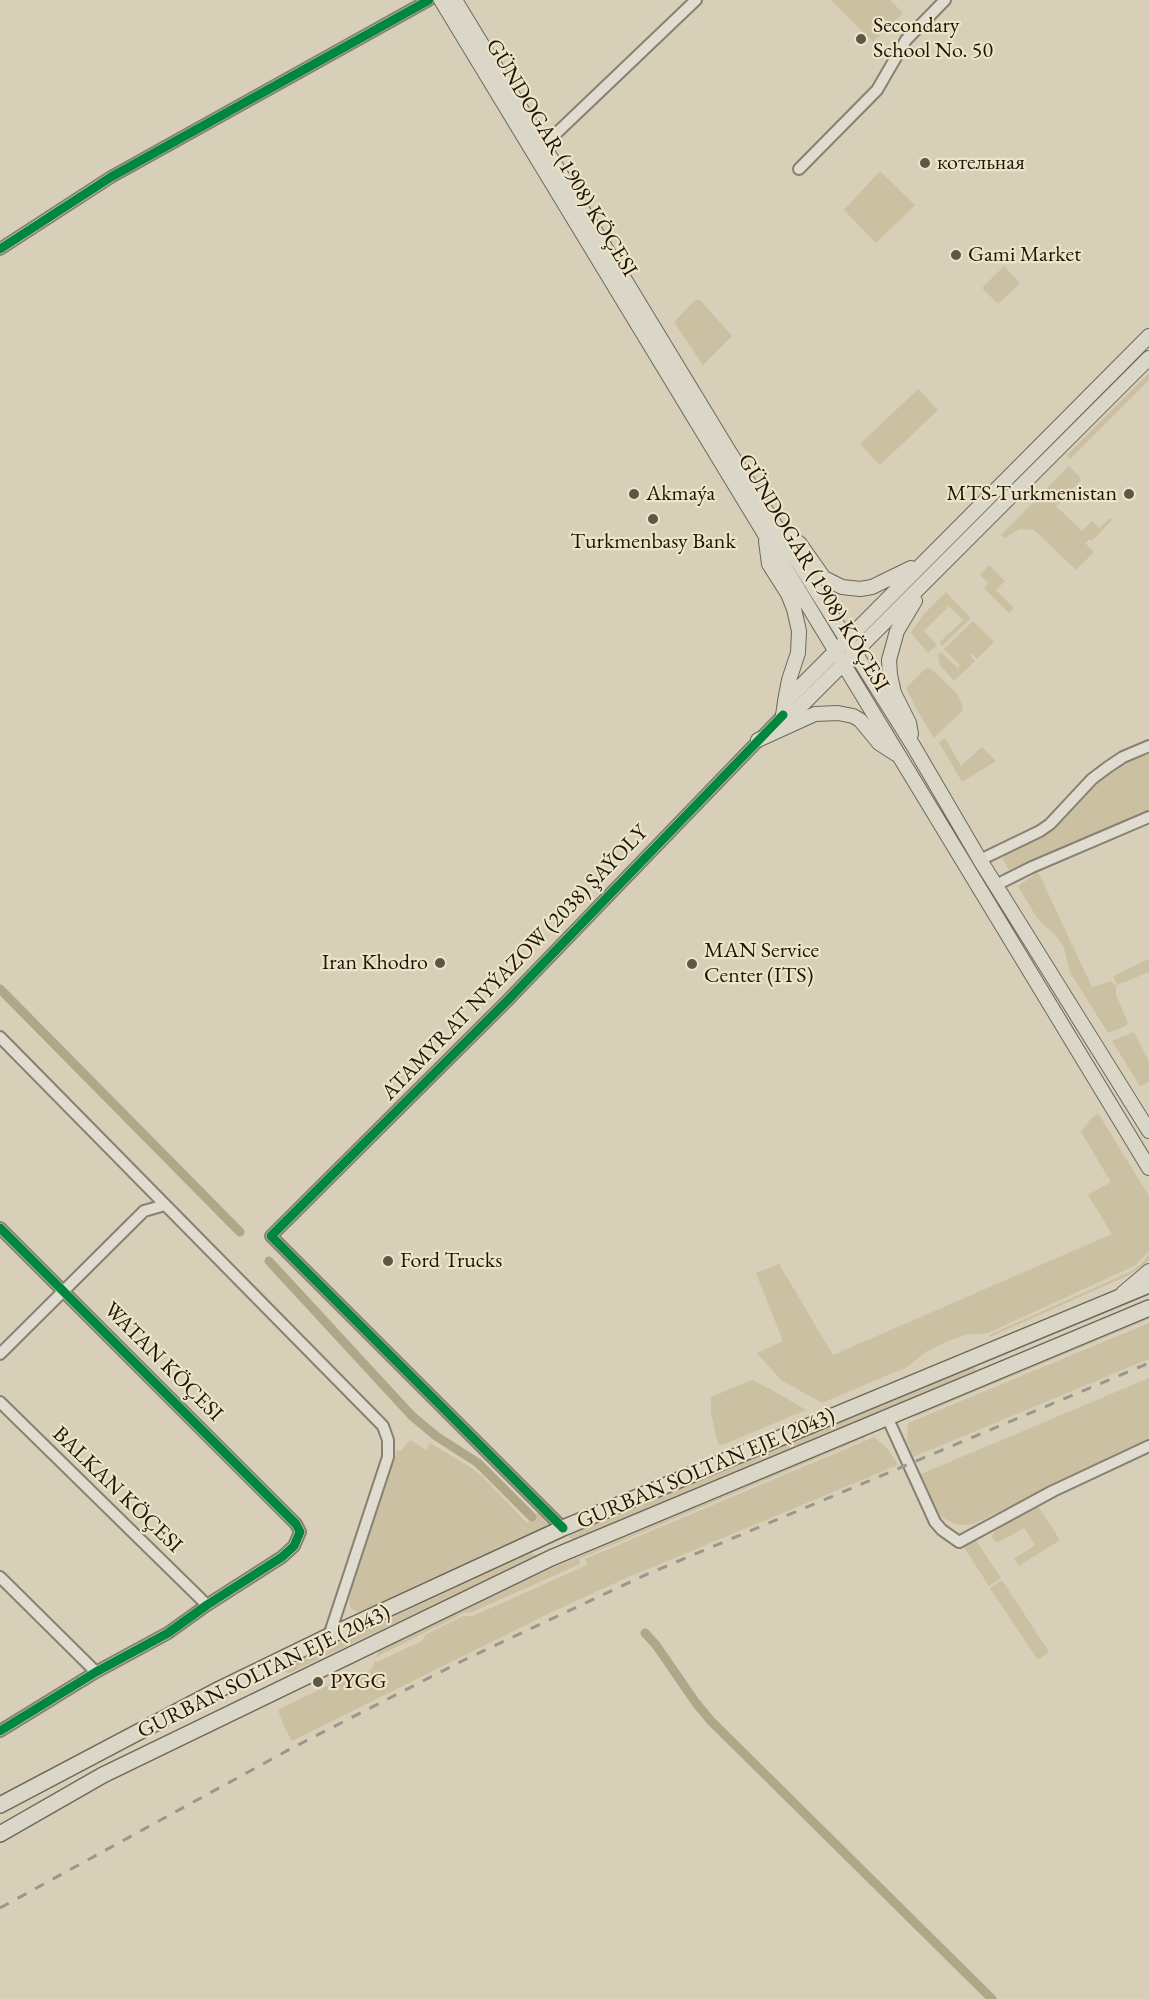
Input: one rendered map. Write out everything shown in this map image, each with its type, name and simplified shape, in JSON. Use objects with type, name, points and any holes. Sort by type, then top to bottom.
[{"type":"highway","name":"GURBAN SOLTAN EJE (2043)","points":[[0,1805],[220,1689],[563,1528],[1149,1285]]},
{"type":"highway","name":"GURBAN SOLTAN EJE (2043)","points":[[0,1834],[104,1775],[551,1558],[1149,1308]]},
{"type":"highway","points":[[280,1661],[278,1672],[281,1679],[291,1684]]},
{"type":"highway","points":[[220,1689],[229,1695],[233,1702],[232,1712]]},
{"type":"main road","name":"GÜNDOGAR (1908) KÖÇESI","points":[[441,0],[777,526],[914,747],[980,860],[1149,1131]]},
{"type":"main road","name":"GÜNDOGAR (1908) KÖÇESI","points":[[455,0],[538,149],[765,536],[1149,1168]]},
{"type":"main road","name":"ATAMYRAT NYÝAZOW (2038) ŞAÝOLY","points":[[1149,336],[835,651],[784,708],[796,711],[1149,358]]},
{"type":"main road","points":[[777,526],[800,544],[824,578],[842,587],[860,589],[872,587],[924,562]]},
{"type":"main road","points":[[765,536],[769,564],[788,594],[799,631],[798,653],[789,680],[784,708]]},
{"type":"main road","points":[[914,747],[909,723],[894,693],[889,660],[894,639],[903,619],[933,574]]},
{"type":"main road","points":[[758,740],[815,714],[838,713],[860,720],[879,743],[899,756]]},
{"type":"main road","points":[[981,892],[996,885]]},
{"type":"main road","points":[[1115,1300],[1149,1270]]},
{"type":"street","points":[[0,249],[111,177],[429,0]]},
{"type":"street","points":[[538,149],[696,0]]},
{"type":"street","points":[[799,169],[877,90],[906,40],[945,0]]},
{"type":"street","name":"ATAMYRAT NYÝAZOW (2038) ŞAÝOLY","points":[[563,1528],[271,1236],[507,1001],[758,740],[784,708]]},
{"type":"street","points":[[980,860],[1045,828],[1092,779],[1108,766],[1149,746]]},
{"type":"street","points":[[996,885],[1040,863],[1149,817]]},
{"type":"street","points":[[0,1037],[379,1420],[386,1434],[388,1457],[329,1636]]},
{"type":"street","points":[[0,1354],[144,1211],[165,1204]]},
{"type":"street","name":"WATAN KÖÇESI","points":[[0,1228],[299,1528],[299,1536],[289,1551],[207,1605]]},
{"type":"street","name":"BALKAN KÖÇESI","points":[[0,1402],[207,1605]]},
{"type":"street","points":[[887,1417],[935,1522],[959,1542],[1053,1491],[1149,1446]]},
{"type":"street","points":[[0,1577],[96,1672]]},
{"type":"street","points":[[0,1731],[96,1672],[168,1633],[207,1605]]},
{"type":"shaded area","points":[[831,0],[890,0],[903,13],[873,42]]},
{"type":"shaded area","points":[[880,171],[915,205],[876,243],[844,210]]},
{"type":"shaded area","points":[[1004,266],[1020,283],[998,304],[982,288]]},
{"type":"shaded area","points":[[695,300],[700,300],[732,336],[703,365],[674,322]]},
{"type":"shaded area","points":[[1149,373],[1149,380],[1070,459],[1067,455]]},
{"type":"shaded area","points":[[918,389],[938,410],[880,465],[860,444]]},
{"type":"shaded area","points":[[1069,466],[1081,480],[1056,506],[1082,531],[1092,521],[1099,528],[1110,518],[1112,520],[1092,541],[1090,539],[1085,543],[1094,552],[1076,570],[1034,530],[1019,529],[1005,538],[1001,535]]},
{"type":"shaded area","points":[[989,565],[1005,581],[996,590],[1014,608],[1009,613],[984,588],[988,583],[980,575]]},
{"type":"shaded area","points":[[946,592],[971,618],[942,646],[939,643],[963,620],[949,606],[924,631],[937,645],[928,653],[911,633],[922,616]]},
{"type":"shaded area","points":[[973,621],[994,642],[977,659],[972,654],[970,655],[975,661],[954,681],[940,665],[938,655],[941,652],[958,668],[960,665],[944,649]]},
{"type":"shaded area","points":[[926,668],[933,670],[956,693],[963,710],[934,738],[906,688]]},
{"type":"shaded area","points":[[945,738],[961,766],[982,747],[996,761],[962,782],[939,742]]},
{"type":"shaded area","points":[[1149,751],[1149,811],[1009,870],[1001,856],[1051,831],[1099,780],[1123,763]]},
{"type":"shaded area","points":[[1032,872],[1039,874],[1092,987],[1111,981],[1116,986],[1116,995],[1128,1023],[1126,1026],[1108,1033],[1070,972],[1064,948],[1058,938],[1037,918],[1018,886],[1034,875]]},
{"type":"shaded area","points":[[1149,959],[1149,972],[1117,985],[1113,976]]},
{"type":"shaded area","points":[[1134,1032],[1149,1062],[1149,1082],[1140,1086],[1112,1041]]},
{"type":"shaded area","points":[[1098,1113],[1149,1196],[1149,1251],[1136,1265],[988,1333],[965,1335],[946,1342],[927,1351],[907,1367],[822,1403],[781,1380],[757,1353],[783,1341],[756,1273],[779,1264],[833,1355],[1112,1234],[1088,1195],[1111,1182],[1081,1132]]},
{"type":"shaded area","points":[[1149,1255],[1149,1260],[1131,1274],[990,1337],[989,1335],[1130,1272]]},
{"type":"shaded area","points":[[1149,1317],[1149,1319],[915,1417],[914,1415]]},
{"type":"shaded area","points":[[1149,1323],[1149,1359],[913,1457],[907,1442],[908,1423]]},
{"type":"shaded area","points":[[975,1367],[976,1371],[947,1384],[573,1540],[569,1537],[570,1535]]},
{"type":"shaded area","points":[[1149,1378],[1149,1440],[973,1524],[960,1525],[940,1515],[921,1474]]},
{"type":"shaded area","points":[[752,1380],[806,1410],[720,1446],[711,1414],[711,1397]]},
{"type":"shaded area","points":[[865,1436],[865,1438],[579,1559],[580,1564],[472,1612],[464,1613],[376,1657],[380,1649],[534,1576]]},
{"type":"shaded area","points":[[874,1437],[888,1449],[898,1465],[624,1579],[552,1612],[292,1741],[284,1726],[278,1710],[335,1682],[343,1682],[371,1670],[375,1661],[422,1641],[425,1635],[463,1616],[473,1616],[587,1565],[585,1559]]},
{"type":"shaded area","points":[[410,1440],[426,1450],[430,1443],[470,1467],[482,1476],[527,1523],[540,1511],[553,1523],[369,1610],[356,1612],[350,1607],[349,1598],[397,1450],[401,1451]]},
{"type":"shaded area","points":[[1038,1506],[1060,1540],[1019,1566],[1014,1559],[1035,1545],[1024,1528],[999,1542],[994,1541],[992,1536],[995,1531]]},
{"type":"shaded area","points":[[973,1540],[977,1542],[1001,1578],[989,1586],[963,1546]]},
{"type":"shaded area","points":[[531,1553],[536,1555],[534,1558],[289,1673],[285,1672],[286,1667]]},
{"type":"shaded area","points":[[1002,1580],[1049,1652],[1038,1660],[990,1588]]},
{"type":"waterway","points":[[0,989],[240,1232]]},
{"type":"waterway","points":[[269,1261],[412,1416],[436,1436],[478,1463],[532,1517]]},
{"type":"waterway","points":[[645,1633],[711,1721],[992,1999]]},
{"type":"railway","points":[[0,1908],[292,1748],[462,1661],[643,1576],[1149,1363]]},
{"type":"cycle path","points":[[0,249],[111,177],[429,0]]},
{"type":"cycle path","points":[[563,1528],[271,1236],[507,1001],[783,715]]},
{"type":"cycle path","points":[[0,1228],[296,1524],[300,1532],[294,1546],[282,1557],[168,1633],[96,1672],[0,1731]]},
{"type":"place","name":"Secondary School No. 50","points":[[861,39]]},
{"type":"place","name":"котельная","points":[[925,163]]},
{"type":"place","name":"Gami Market","points":[[956,255]]},
{"type":"place","name":"Аkmaýa","points":[[634,494]]},
{"type":"place","name":"MTS-Turkmenistan","points":[[1129,494]]},
{"type":"place","name":"Turkmenbasy Bank","points":[[653,519]]},
{"type":"place","name":"Iran Khodro","points":[[440,963]]},
{"type":"place","name":"MAN Service Center (ITS)","points":[[692,964]]},
{"type":"place","name":"Ford Trucks","points":[[388,1261]]},
{"type":"place","name":"PYGG","points":[[318,1682]]}]
